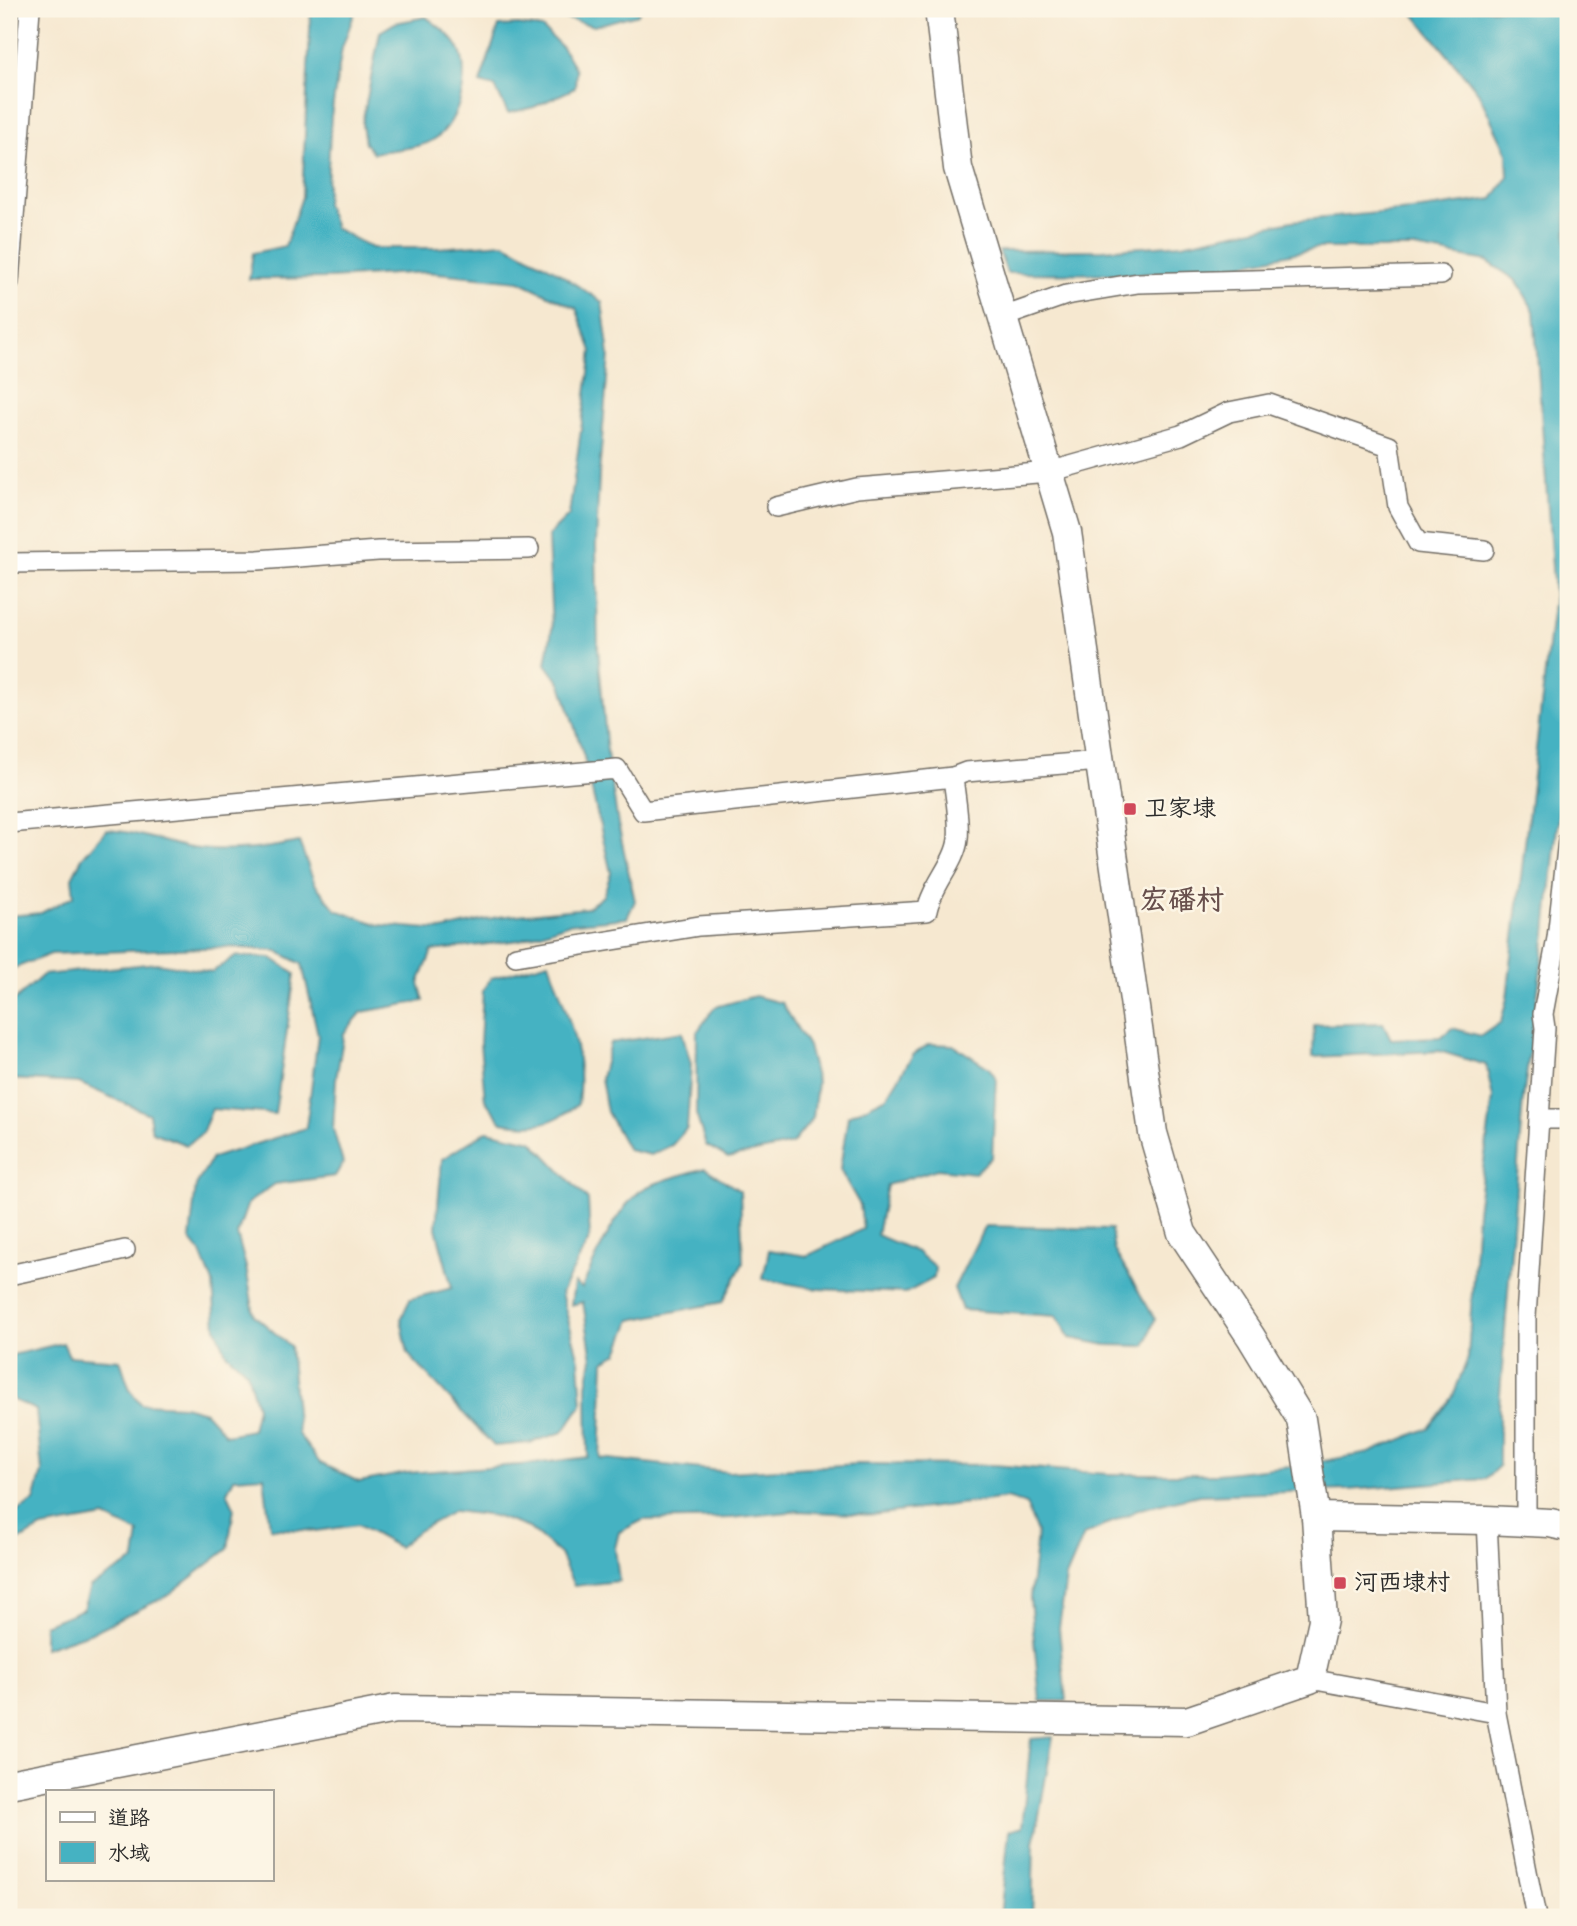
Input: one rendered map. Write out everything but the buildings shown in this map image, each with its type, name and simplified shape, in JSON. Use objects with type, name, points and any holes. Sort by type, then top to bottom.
[{"type":"street","points":[[9,282],[30,9]]},
{"type":"street","points":[[939,9],[958,168],[1067,532],[1153,1133],[1181,1233],[1251,1337],[1301,1419],[1315,1508],[1323,1620],[1310,1679]]},
{"type":"street","points":[[1003,317],[1066,295],[1138,284],[1441,275]]},
{"type":"street","points":[[776,507],[857,488],[1049,472],[1181,435],[1229,412],[1269,404],[1389,446],[1398,507],[1418,543],[1484,550]]},
{"type":"street","points":[[9,563],[258,561],[378,551],[529,549]]},
{"type":"street","points":[[9,823],[617,769],[643,811],[953,777],[966,772],[1100,761]]},
{"type":"street","points":[[516,956],[699,926],[927,911],[929,900],[958,841],[953,777]]},
{"type":"street","points":[[1526,1522],[1526,1317],[1545,1028],[1543,1014],[1557,938],[1568,839]]},
{"type":"street","points":[[1539,1119],[1568,1119]]},
{"type":"street","points":[[9,1275],[125,1250]]},
{"type":"street","points":[[1315,1508],[1568,1527]]},
{"type":"street","points":[[1487,1520],[1496,1713],[1536,1917]]},
{"type":"street","points":[[9,1784],[394,1709],[1187,1721],[1310,1679],[1496,1713]]},
{"type":"water","points":[[311,9],[356,9],[342,48],[331,116],[326,203],[335,228],[372,248],[437,248],[504,243],[553,269],[602,302],[609,355],[596,546],[598,647],[607,753],[618,824],[635,901],[627,918],[567,924],[520,940],[432,951],[419,983],[424,1001],[362,1012],[344,1033],[336,1079],[333,1129],[343,1163],[335,1176],[275,1184],[248,1203],[237,1234],[254,1315],[290,1346],[298,1434],[320,1463],[359,1482],[407,1473],[533,1464],[588,1457],[587,1385],[592,1359],[583,1302],[571,1305],[574,1283],[582,1288],[609,1232],[627,1204],[637,1194],[654,1184],[705,1168],[740,1191],[743,1263],[723,1302],[631,1320],[618,1353],[604,1361],[600,1458],[729,1472],[858,1464],[994,1465],[1107,1474],[1217,1474],[1301,1465],[1369,1453],[1429,1428],[1452,1398],[1468,1358],[1477,1211],[1493,1098],[1486,1065],[1439,1051],[1313,1057],[1314,1025],[1383,1023],[1391,1039],[1441,1037],[1452,1028],[1481,1036],[1501,1022],[1507,998],[1554,595],[1534,311],[1517,281],[1487,261],[1414,248],[1317,248],[1226,268],[1141,274],[1007,273],[999,251],[1103,250],[1182,244],[1292,221],[1421,209],[1493,199],[1508,176],[1507,153],[1478,92],[1410,9],[1568,9],[1565,419],[1568,458],[1568,720],[1546,933],[1523,1099],[1499,1407],[1499,1466],[1485,1479],[1348,1490],[1199,1495],[1140,1509],[1084,1535],[1066,1577],[1059,1628],[1066,1701],[1040,1701],[1030,1598],[1037,1533],[1026,1504],[1007,1498],[872,1515],[798,1511],[731,1518],[643,1520],[619,1532],[615,1548],[619,1581],[574,1586],[560,1554],[529,1528],[494,1516],[454,1511],[418,1531],[398,1547],[358,1525],[316,1531],[270,1528],[264,1476],[234,1478],[227,1492],[234,1507],[228,1549],[167,1596],[95,1631],[44,1648],[44,1625],[83,1609],[90,1587],[135,1560],[139,1533],[105,1517],[42,1528],[9,1546],[9,1517],[34,1501],[42,1472],[36,1410],[13,1400],[9,1379],[12,1355],[63,1343],[69,1356],[120,1360],[130,1390],[141,1404],[184,1406],[205,1412],[226,1435],[252,1430],[257,1407],[247,1372],[226,1353],[216,1328],[213,1283],[201,1253],[190,1239],[196,1185],[212,1158],[306,1128],[318,1035],[302,964],[277,951],[228,947],[51,954],[9,970],[9,916],[41,913],[74,896],[72,878],[82,858],[106,830],[136,834],[186,847],[228,851],[299,842],[315,884],[336,910],[380,925],[442,930],[497,917],[587,908],[603,896],[611,873],[584,757],[561,684],[546,664],[552,629],[548,536],[569,515],[592,351],[576,308],[519,281],[427,272],[330,278],[249,279],[253,253],[285,246],[302,197]]},
{"type":"water","points":[[529,9],[640,9],[638,14],[594,26]]},
{"type":"water","points":[[426,17],[448,34],[458,47],[464,72],[460,101],[447,127],[438,137],[421,145],[373,153],[365,143],[362,124],[380,32],[395,23]]},
{"type":"water","points":[[499,26],[542,28],[562,47],[576,70],[575,88],[534,107],[508,113],[495,87],[480,83]]},
{"type":"water","points":[[236,956],[272,958],[295,974],[275,1114],[212,1109],[202,1133],[187,1145],[152,1132],[149,1114],[79,1083],[9,1079],[9,1001],[15,1000],[43,975],[157,963],[212,972]]},
{"type":"water","points":[[549,962],[576,1049],[579,1066],[578,1104],[560,1117],[543,1123],[524,1125],[502,1122],[485,1100],[480,1043],[483,990],[491,978]]},
{"type":"water","points":[[755,996],[782,1003],[808,1046],[817,1082],[813,1118],[792,1144],[728,1158],[706,1145],[696,1114],[697,1032],[715,1007]]},
{"type":"water","points":[[682,1032],[691,1064],[687,1128],[672,1145],[651,1155],[628,1150],[607,1112],[601,1078],[610,1043]]},
{"type":"water","points":[[929,1044],[953,1045],[989,1068],[996,1078],[992,1157],[975,1173],[937,1169],[887,1185],[877,1235],[917,1252],[935,1267],[934,1278],[906,1293],[819,1289],[763,1279],[769,1250],[807,1256],[863,1229],[860,1205],[840,1170],[848,1116],[887,1097],[913,1055]]},
{"type":"water","points":[[487,1131],[532,1141],[588,1200],[590,1238],[561,1293],[579,1360],[582,1405],[563,1432],[530,1443],[494,1446],[408,1354],[401,1319],[410,1299],[452,1288],[436,1228],[442,1159]]},
{"type":"water","points":[[985,1226],[1111,1229],[1114,1250],[1155,1319],[1145,1346],[1106,1345],[1070,1338],[1056,1316],[962,1310],[954,1288]]},
{"type":"water","points":[[1053,1737],[1034,1843],[1032,1917],[1000,1917],[1009,1831],[1022,1827],[1031,1739]]},
{"type":"place","name":"卫家埭","points":[[1130,809]]},
{"type":"place","name":"河西埭村","points":[[1340,1583]]},
{"type":"district","name":"宏磻村","points":[[1182,901]]}]
